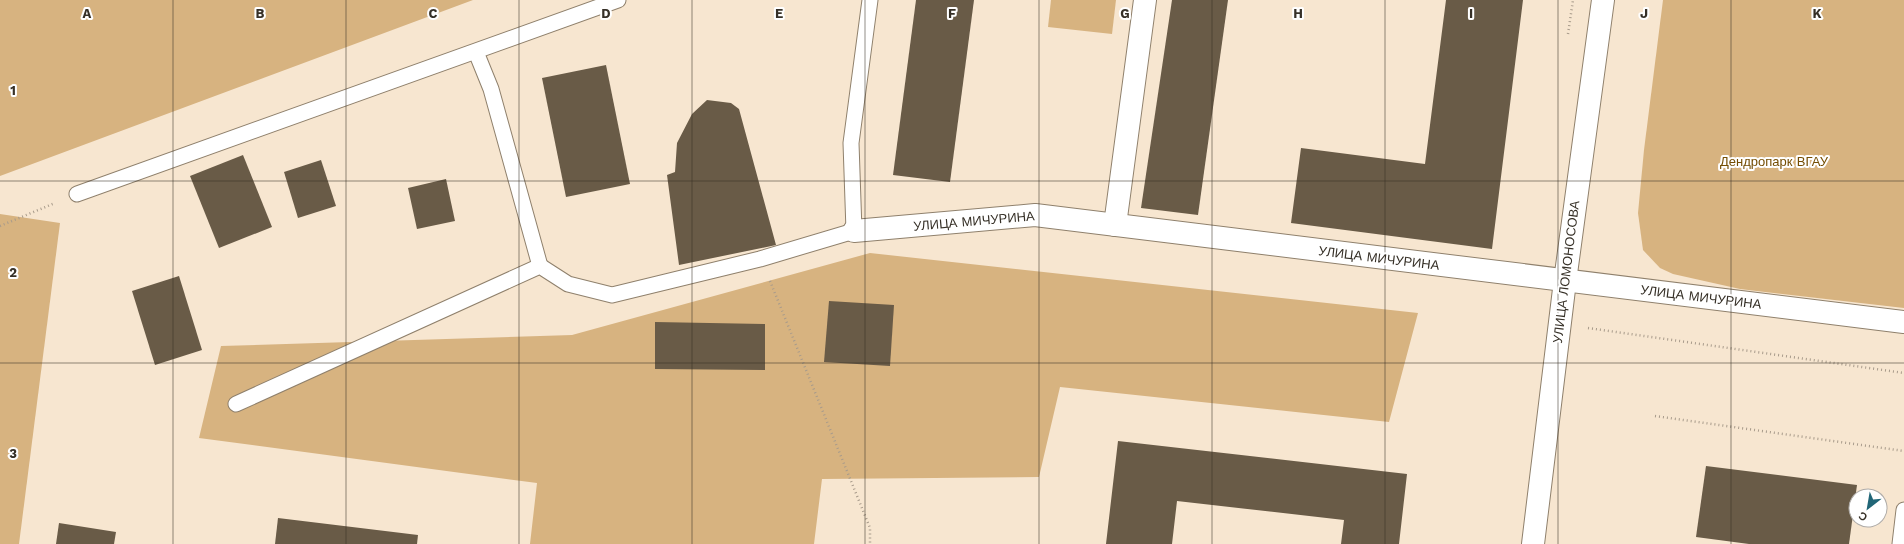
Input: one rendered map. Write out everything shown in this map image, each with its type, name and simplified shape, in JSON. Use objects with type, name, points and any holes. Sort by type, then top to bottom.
[{"type":"street","points":[[1115,225],[1145,0]]},
{"type":"street","name":"УЛИЦА ЛОМОНОСОВА","points":[[1533,544],[1559,324],[1603,0]]},
{"type":"street","name":"УЛИЦА МИЧУРИНА","points":[[854,232],[1034,215],[1904,322]]},
{"type":"lane","points":[[77,194],[618,0]]},
{"type":"lane","points":[[476,52],[491,89],[540,266],[568,284],[612,295],[760,259],[854,232],[851,143],[870,0]]},
{"type":"lane","points":[[236,404],[540,266]]},
{"type":"lane","points":[[1900,544],[1904,510]]},
{"type":"path","points":[[0,226],[77,194]]},
{"type":"path","points":[[760,259],[870,528],[870,544]]},
{"type":"path","points":[[1559,324],[1904,372]]},
{"type":"path","points":[[1655,416],[1904,451]]},
{"type":"green space","points":[[0,0],[473,0],[0,176]]},
{"type":"green space","points":[[1051,0],[1116,0],[1112,34],[1048,27]]},
{"type":"green space","name":"Дендропарк ВГАУ","points":[[1663,0],[1904,0],[1904,308],[1740,289],[1673,274],[1660,268],[1643,250],[1638,213],[1644,150]]},
{"type":"green space","points":[[0,214],[60,223],[19,544],[0,544]]},
{"type":"green space","points":[[870,253],[1418,313],[1389,422],[1060,387],[1039,477],[822,479],[814,544],[530,544],[537,483],[199,438],[221,346],[572,335]]},
{"type":"building","points":[[916,0],[974,0],[950,182],[893,175]]},
{"type":"building","points":[[1172,0],[1228,0],[1198,215],[1141,208]]},
{"type":"building","points":[[1446,0],[1523,0],[1492,249],[1291,223],[1301,148],[1425,164]]},
{"type":"building","points":[[606,65],[630,184],[566,197],[542,78]]},
{"type":"building","points":[[707,100],[731,103],[739,109],[776,245],[679,265],[667,175],[675,172],[677,143],[692,114]]},
{"type":"building","points":[[243,155],[272,227],[219,248],[190,176]]},
{"type":"building","points":[[321,160],[336,206],[298,218],[284,172]]},
{"type":"building","points":[[446,179],[455,221],[417,229],[408,188]]},
{"type":"building","points":[[179,276],[202,350],[155,365],[132,291]]},
{"type":"building","points":[[829,301],[894,305],[890,366],[824,362]]},
{"type":"building","points":[[655,322],[765,324],[765,370],[655,369]]},
{"type":"building","points":[[1118,441],[1407,474],[1399,544],[1341,544],[1344,520],[1177,501],[1172,544],[1106,544]]},
{"type":"building","points":[[1706,466],[1857,485],[1857,488],[1848,488],[1848,528],[1851,528],[1849,544],[1749,544],[1696,537]]},
{"type":"building","points":[[278,518],[418,535],[417,544],[275,544]]},
{"type":"building","points":[[59,523],[116,532],[114,544],[56,544]]}]
